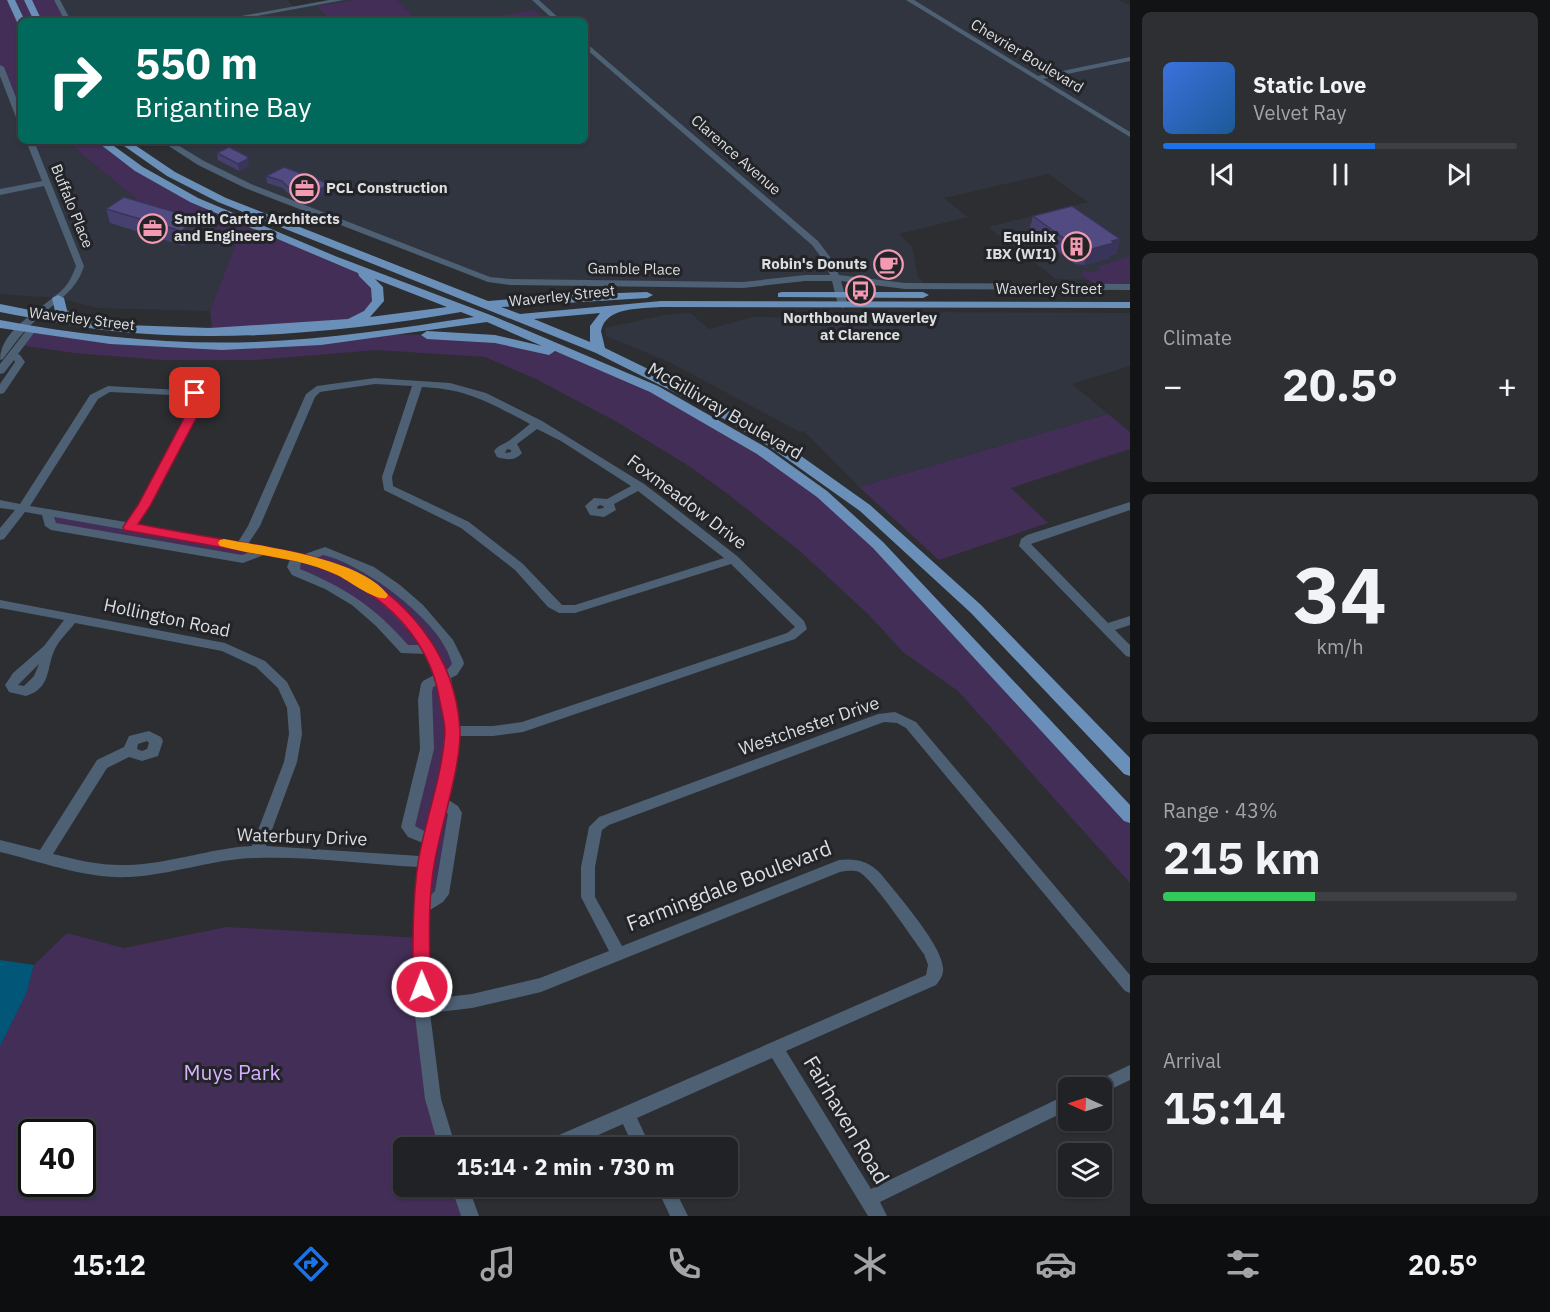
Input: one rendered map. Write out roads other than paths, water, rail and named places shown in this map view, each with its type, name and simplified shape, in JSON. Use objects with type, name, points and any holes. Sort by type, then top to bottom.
[{"type":"main road","points":[[11,0],[19,18]]},
{"type":"main road","points":[[27,0],[36,18]]},
{"type":"main road","name":"McGillivray Boulevard","points":[[105,144],[139,169],[194,200],[331,258],[587,359],[674,400],[762,451],[822,494],[878,545],[1130,816]]},
{"type":"main road","name":"McGillivray Boulevard","points":[[126,144],[171,174],[222,200],[490,304],[600,350],[709,404],[775,444],[865,508],[976,609],[1130,769]]},
{"type":"main road","points":[[331,258],[365,275],[377,287],[379,295],[378,301],[368,313],[337,326]]},
{"type":"main road","points":[[424,279],[494,294],[561,298]]},
{"type":"main road","name":"Waverley Street","points":[[0,309],[47,309],[78,324],[196,332],[337,326],[490,304],[629,295],[1130,305]]},
{"type":"main road","name":"Waverley Street","points":[[0,324],[93,339],[223,346],[287,344],[489,319],[634,305],[1130,296]]},
{"type":"main road","points":[[600,350],[595,342],[593,330],[597,320],[608,312],[634,305]]},
{"type":"main road","points":[[47,309],[61,311],[78,324]]},
{"type":"main road","points":[[379,334],[495,339],[587,359]]},
{"type":"street","points":[[57,0],[66,18]]},
{"type":"street","points":[[235,18],[341,0]]},
{"type":"street","points":[[535,0],[556,18]]},
{"type":"street","name":"Chevrier Boulevard","points":[[909,0],[1130,135]]},
{"type":"street","name":"Clarence Avenue","points":[[588,47],[815,243],[828,257],[842,300]]},
{"type":"street","points":[[1037,78],[1130,59]]},
{"type":"street","points":[[0,67],[18,112]]},
{"type":"street","name":"Buffalo Place","points":[[31,144],[80,266],[77,278],[47,309]]},
{"type":"street","name":"Gamble Place","points":[[170,144],[208,167],[248,186],[488,279],[510,282],[743,285],[805,278],[836,278],[905,286],[1130,287]]},
{"type":"street","points":[[0,192],[47,183]]},
{"type":"street","points":[[0,371],[3,355],[47,309]]},
{"type":"street","points":[[0,391],[20,362],[17,357],[3,355]]},
{"type":"street","name":"Foxmeadow Drive","points":[[241,546],[254,525],[310,396],[317,389],[375,381],[446,385],[469,390],[538,423],[640,486],[733,559],[797,618],[801,629],[798,633],[523,727],[494,731],[452,731]]},
{"type":"street","points":[[418,383],[387,477],[388,488],[465,525],[519,567],[559,609],[575,609],[733,559]]},
{"type":"street","points":[[0,536],[23,508],[99,392],[116,388],[195,393],[199,399],[197,405],[144,506],[129,527]]},
{"type":"street","points":[[510,446],[538,423]]},
{"type":"street","points":[[609,503],[640,486]]},
{"type":"street","points":[[0,504],[264,550],[330,566],[359,580],[384,597],[405,617],[430,649],[444,677],[452,731],[440,801],[426,862],[422,907],[422,1007],[433,1099],[445,1137]]},
{"type":"street","points":[[1130,506],[1025,542],[1028,551],[1130,653]]},
{"type":"street","points":[[47,512],[51,526],[62,528],[243,559],[264,550]]},
{"type":"street","points":[[430,649],[405,650],[370,611],[333,586],[296,572],[293,567],[301,558],[322,551],[371,571],[409,597],[431,620],[458,660],[453,672],[427,684],[425,693],[428,726],[427,751],[408,827],[413,833],[430,840]]},
{"type":"street","name":"Hollington Road","points":[[0,604],[225,646],[251,657],[279,678],[295,707],[297,740],[257,852]]},
{"type":"street","points":[[48,649],[73,617]]},
{"type":"street","points":[[1106,629],[1130,620]]},
{"type":"street","name":"Westchester Drive","points":[[618,954],[588,897],[588,867],[596,827],[604,821],[883,717],[898,717],[911,725],[1130,986]]},
{"type":"street","points":[[45,855],[102,764],[130,750]]},
{"type":"street","points":[[422,907],[438,898],[444,887],[455,813],[440,801]]},
{"type":"street","name":"Waterbury Drive","points":[[0,846],[93,867],[125,871],[171,866],[229,853],[257,852],[426,862]]},
{"type":"street","name":"Farmingdale Boulevard","points":[[422,1007],[506,995],[541,985],[839,866],[854,863],[866,867],[930,951],[936,963],[936,974],[931,980],[573,1137]]},
{"type":"street","name":"Fairhaven Road","points":[[775,1048],[878,1216]]},
{"type":"street","points":[[1112,1081],[1130,1072]]},
{"type":"street","points":[[868,1199],[1058,1107]]},
{"type":"street","points":[[626,1113],[638,1137]]},
{"type":"street","points":[[464,1197],[470,1216]]},
{"type":"street","points":[[670,1197],[679,1216]]},
{"type":"water","points":[[0,960],[34,965],[26,994],[0,1046]]},
{"type":"place","name":"PCL Construction","points":[[305,188]]},
{"type":"place","name":"Smith Carter Architects and Engineers","points":[[153,228]]},
{"type":"place","name":"Equinix IBX (WI1)","points":[[1077,246]]},
{"type":"place","name":"Robin's Donuts","points":[[888,264]]},
{"type":"place","name":"Northbound Waverley at Clarence","points":[[860,291]]},
{"type":"park label","name":"Muys Park","points":[[232,1073]]}]
